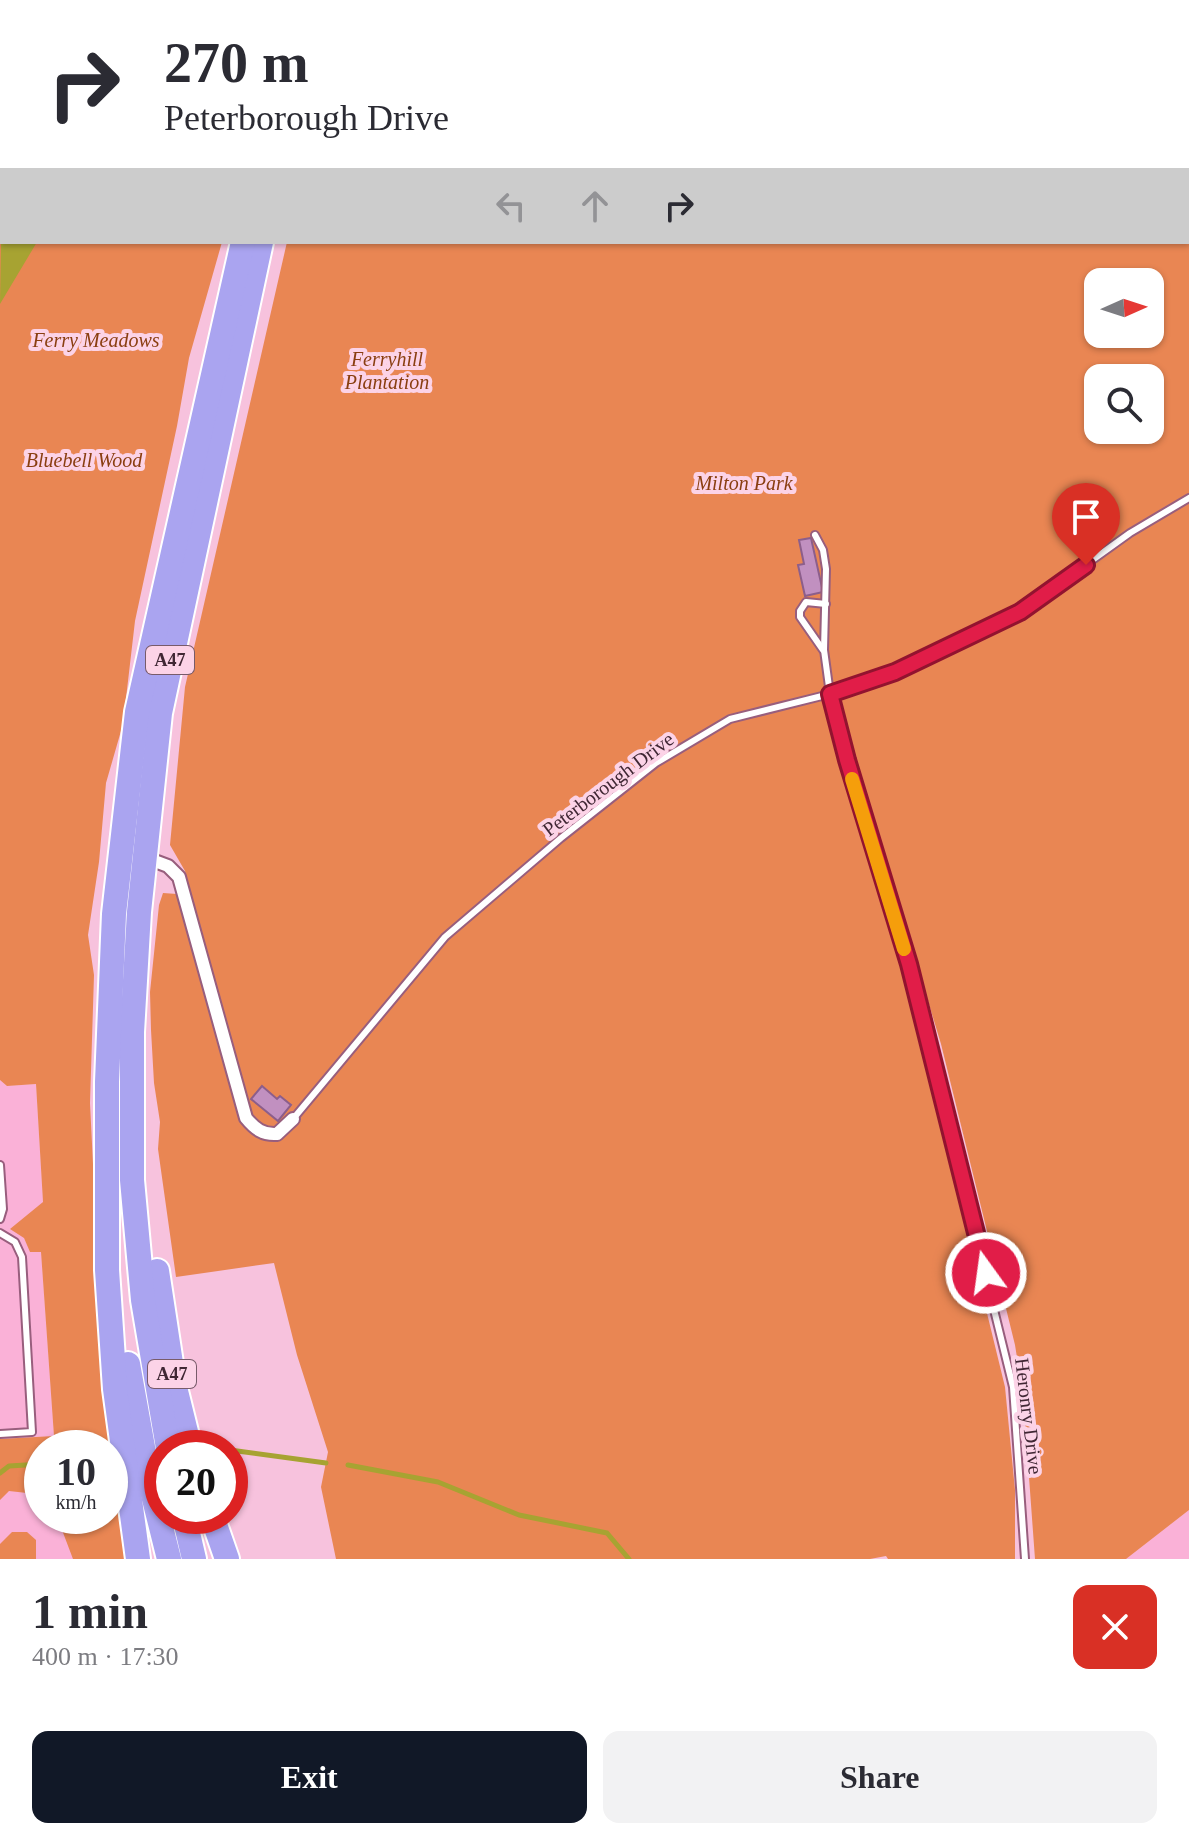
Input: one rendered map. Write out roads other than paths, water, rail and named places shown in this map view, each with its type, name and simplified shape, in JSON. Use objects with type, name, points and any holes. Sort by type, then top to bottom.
[{"type":"highway","name":"A47","points":[[169,1559],[148,1475],[131,1386],[117,1269],[119,1084],[114,914],[137,712],[243,244]]},
{"type":"highway","name":"A47","points":[[138,1559],[115,1389],[107,1270],[119,1084],[160,713],[261,244]]},
{"type":"highway","name":"A47","points":[[119,1084],[143,1300],[165,1430]]},
{"type":"highway","name":"A47","points":[[119,1084],[144,1165],[169,1355],[186,1430]]},
{"type":"highway","points":[[188,1534],[194,1559]]},
{"type":"highway","points":[[218,1534],[227,1559]]},
{"type":"street","points":[[144,857],[168,866],[179,877],[246,1118],[254,1128],[267,1135],[277,1134],[293,1119]]},
{"type":"lane","name":"Peterborough Drive","points":[[293,1119],[445,937],[561,838],[656,763],[730,719],[830,694],[895,672],[1020,612],[1130,533],[1189,498]]},
{"type":"lane","name":"Heronry Drive","points":[[815,535],[823,550],[826,604],[824,650],[830,694],[909,964],[1013,1387],[1025,1559]]},
{"type":"lane","points":[[824,650],[800,617],[800,611],[806,602],[826,604]]},
{"type":"lane","points":[[0,1165],[3,1209],[0,1219]]},
{"type":"lane","points":[[0,1233],[15,1242],[22,1257],[32,1432],[0,1434]]},
{"type":"waterway","points":[[248,1452],[326,1463]]},
{"type":"waterway","points":[[0,1473],[9,1466],[24,1465]]},
{"type":"waterway","points":[[348,1465],[438,1482],[519,1515],[607,1533],[629,1559]]},
{"type":"park label","name":"Ferry Meadows","points":[[96,340]]},
{"type":"park label","name":"Ferryhill Plantation","points":[[387,370]]},
{"type":"park label","name":"Bluebell Wood","points":[[84,460]]},
{"type":"park label","name":"Milton Park","points":[[744,483]]}]
